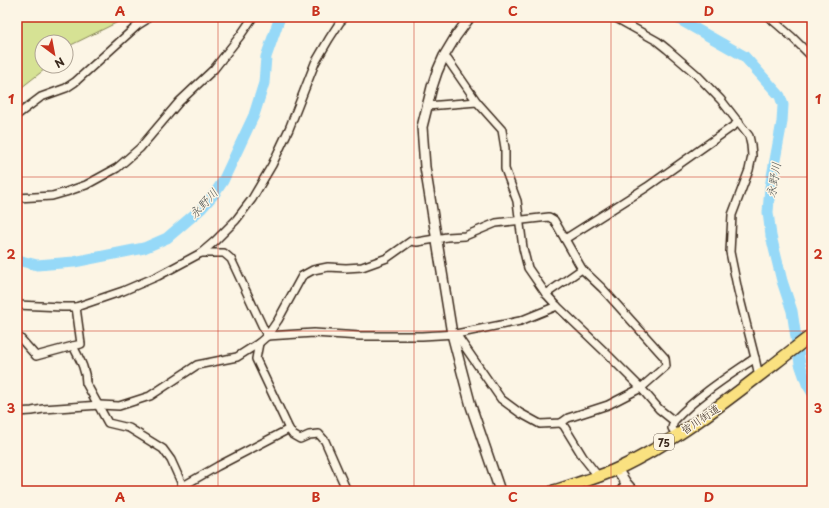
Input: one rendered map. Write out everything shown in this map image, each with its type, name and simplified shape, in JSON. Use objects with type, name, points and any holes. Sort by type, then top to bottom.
[{"type":"main road","name":"皆川街道","points":[[554,491],[616,469],[676,435],[706,416],[812,335]]},
{"type":"street","points":[[17,198],[52,196],[66,192],[86,185],[117,168],[140,148],[179,102],[214,69],[253,17]]},
{"type":"street","points":[[17,305],[76,307],[123,291],[158,276],[200,253],[215,241],[236,220],[272,166],[316,63],[332,33],[345,17]]},
{"type":"street","points":[[470,17],[444,56],[432,87],[422,128],[425,167],[454,334],[471,406],[500,491]]},
{"type":"street","points":[[614,17],[667,48],[701,80],[739,122],[749,136],[752,156],[749,170],[732,215],[730,252],[755,358],[761,374]]},
{"type":"street","points":[[769,17],[792,36],[812,57]]},
{"type":"street","points":[[17,115],[41,97],[66,88],[75,82],[138,25],[146,20]]},
{"type":"street","points":[[444,56],[477,102],[502,130],[505,148],[505,169],[517,201],[523,248],[528,268],[546,294],[557,306],[642,388],[659,409],[674,421]]},
{"type":"street","points":[[427,106],[477,102]]},
{"type":"street","points":[[565,238],[647,187],[739,122]]},
{"type":"street","points":[[17,412],[100,405],[119,406],[150,396],[197,365],[237,357],[267,336],[290,300],[302,276],[313,270],[328,267],[362,267],[387,258],[411,241],[417,242],[465,236],[496,223],[549,217],[554,220],[582,269],[602,288],[665,358],[666,366],[642,388],[608,405],[568,418],[561,423],[540,424],[520,413],[501,399],[454,334]]},
{"type":"street","points":[[200,253],[224,253],[231,259],[267,336]]},
{"type":"street","points":[[546,294],[582,269]]},
{"type":"street","points":[[267,336],[314,333],[368,336],[422,336],[454,334],[520,321],[557,306]]},
{"type":"street","points":[[17,338],[20,338],[36,356],[81,344],[76,307]]},
{"type":"street","points":[[259,343],[256,359],[289,429],[293,435],[300,439],[319,434],[325,440],[347,491]]},
{"type":"street","points":[[73,346],[84,367],[86,383],[100,405],[108,423],[129,428],[163,449],[171,460],[182,489],[259,444],[289,429]]},
{"type":"street","points":[[676,435],[672,428],[674,421],[683,412],[708,391],[755,358]]},
{"type":"street","points":[[561,423],[583,457],[598,476]]},
{"type":"street","points":[[616,469],[623,487],[633,491]]},
{"type":"green space","points":[[17,17],[116,17],[118,22],[74,44],[74,34],[34,34],[34,74],[39,74],[17,91]]},
{"type":"waterway","name":"永野川","points":[[17,260],[37,265],[74,262],[144,248],[167,238],[202,208],[223,181],[254,115],[264,83],[266,57],[280,17]]},
{"type":"waterway","name":"永野川","points":[[675,17],[744,56],[780,96],[783,105],[782,122],[770,187],[768,212],[771,236],[782,281],[792,311],[800,364],[807,384],[812,392]]}]
